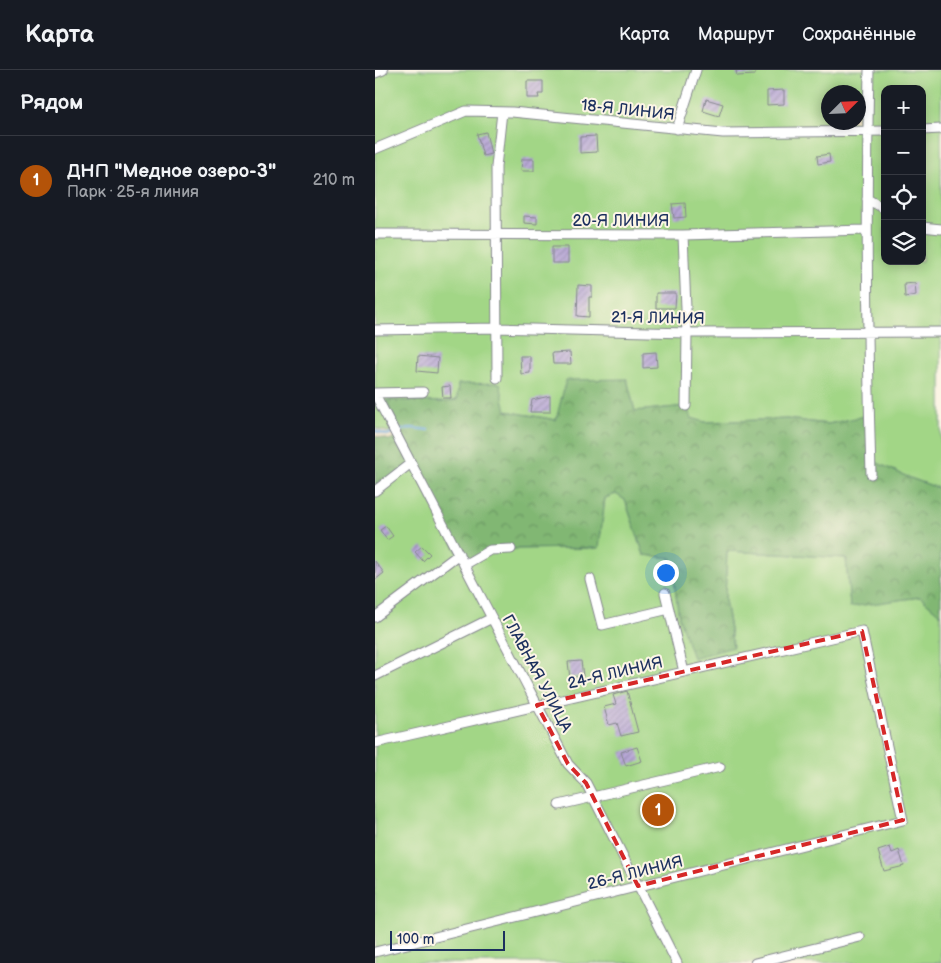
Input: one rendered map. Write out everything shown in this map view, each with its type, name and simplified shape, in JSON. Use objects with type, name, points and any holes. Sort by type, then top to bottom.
[{"type":"street","points":[[375,73],[383,70]]},
{"type":"street","points":[[677,129],[696,70]]},
{"type":"street","points":[[869,70],[867,333],[871,474]]},
{"type":"street","name":"18-Я ЛИНИЯ","points":[[375,149],[466,112],[502,112],[723,133],[881,131]]},
{"type":"street","points":[[497,378],[496,167],[502,112]]},
{"type":"street","points":[[926,130],[941,129]]},
{"type":"street","points":[[867,199],[881,207]]},
{"type":"street","points":[[926,227],[941,229]]},
{"type":"street","name":"20-Я ЛИНИЯ","points":[[375,234],[683,235],[867,230]]},
{"type":"street","points":[[683,235],[687,333],[686,406]]},
{"type":"street","name":"21-Я ЛИНИЯ","points":[[375,330],[497,328],[687,333],[941,332]]},
{"type":"street","points":[[375,394],[423,392]]},
{"type":"street","name":"ГЛАВНАЯ УЛИЦА","points":[[375,394],[568,764],[586,783],[677,963]]},
{"type":"street","points":[[375,491],[411,463]]},
{"type":"street","points":[[464,565],[490,550],[511,549]]},
{"type":"street","points":[[375,617],[459,554]]},
{"type":"street","points":[[590,578],[602,625],[669,609]]},
{"type":"street","points":[[665,593],[684,672]]},
{"type":"street","points":[[375,676],[492,618]]},
{"type":"street","name":"24-Я ЛИНИЯ","points":[[375,743],[862,631],[903,820]]},
{"type":"street","points":[[559,806],[720,767]]},
{"type":"street","name":"26-Я ЛИНИЯ","points":[[375,952],[903,820]]},
{"type":"street","points":[[755,963],[860,937]]},
{"type":"highlighted area","points":[[862,631],[903,820],[638,886],[586,783],[568,764],[537,705]]},
{"type":"green space","points":[[375,70],[941,70],[941,489],[910,478],[871,460],[869,415],[828,424],[787,419],[705,422],[691,418],[686,406],[635,411],[627,379],[557,420],[506,411],[458,384],[457,400],[443,402],[386,400],[398,427],[388,432],[375,428]]},
{"type":"green space","points":[[627,379],[635,411],[686,406],[691,418],[705,422],[787,419],[828,424],[870,415],[871,460],[910,478],[941,489],[941,615],[920,597],[850,607],[846,558],[727,551],[725,600],[733,647],[693,658],[679,618],[671,558],[644,555],[625,500],[616,494],[605,498],[599,548],[501,549],[463,564],[411,463],[375,491],[375,436],[389,440],[402,434],[386,400],[443,402],[457,400],[458,384],[500,383],[506,411],[556,420],[566,380]]},
{"type":"green space","points":[[411,463],[501,549],[599,548],[605,498],[616,494],[625,500],[644,555],[671,558],[679,618],[733,647],[725,600],[727,551],[846,558],[850,606],[920,597],[941,615],[941,963],[375,963],[375,491]]},
{"type":"building","points":[[736,70],[755,70],[755,75],[737,76]]},
{"type":"building","points":[[527,81],[543,81],[543,94],[538,94],[539,98],[527,98]]},
{"type":"building","points":[[784,90],[784,104],[767,105],[767,91]]},
{"type":"building","points":[[706,99],[723,104],[719,116],[703,111]]},
{"type":"building","points":[[486,132],[491,154],[483,156],[477,134]]},
{"type":"building","points":[[596,136],[597,152],[580,153],[580,137]]},
{"type":"building","points":[[829,154],[830,162],[818,164],[817,156]]},
{"type":"building","points":[[522,159],[534,159],[534,171],[521,171]]},
{"type":"building","points":[[685,203],[686,217],[674,218],[672,204]]},
{"type":"building","points":[[524,216],[537,217],[537,224],[524,223]]},
{"type":"building","points":[[552,247],[568,247],[568,263],[552,263]]},
{"type":"building","points":[[915,283],[916,295],[905,297],[904,284]]},
{"type":"building","points":[[578,285],[592,286],[592,297],[589,297],[589,317],[577,316]]},
{"type":"building","points":[[656,293],[676,293],[675,308],[656,308]]},
{"type":"building","points":[[570,352],[571,364],[553,364],[552,353]]},
{"type":"building","points":[[656,352],[657,367],[643,368],[643,353]]},
{"type":"building","points":[[418,356],[438,358],[437,373],[417,371]]},
{"type":"building","points":[[520,356],[530,356],[530,373],[521,374]]},
{"type":"building","points":[[450,386],[451,398],[443,398],[442,387]]},
{"type":"building","points":[[550,396],[550,412],[530,412],[532,400]]},
{"type":"building","points":[[386,526],[393,536],[387,540],[380,530]]},
{"type":"building","points":[[422,546],[430,554],[423,561],[415,552]]},
{"type":"building","points":[[375,561],[384,573],[375,580]]},
{"type":"building","points":[[581,661],[583,676],[570,678],[568,662]]},
{"type":"building","points":[[627,691],[638,732],[621,736],[617,723],[609,725],[604,707],[616,704],[613,695]]},
{"type":"building","points":[[637,747],[642,761],[626,766],[621,752]]},
{"type":"building","points":[[890,847],[892,853],[899,850],[904,866],[884,871],[878,851]]},
{"type":"waterway","points":[[398,431],[411,428],[429,430]]},
{"type":"waterway","points":[[375,431],[387,435],[392,433]]},
{"type":"place","name":"ДНП \"Медное озеро-3\"","points":[[658,810]]}]
